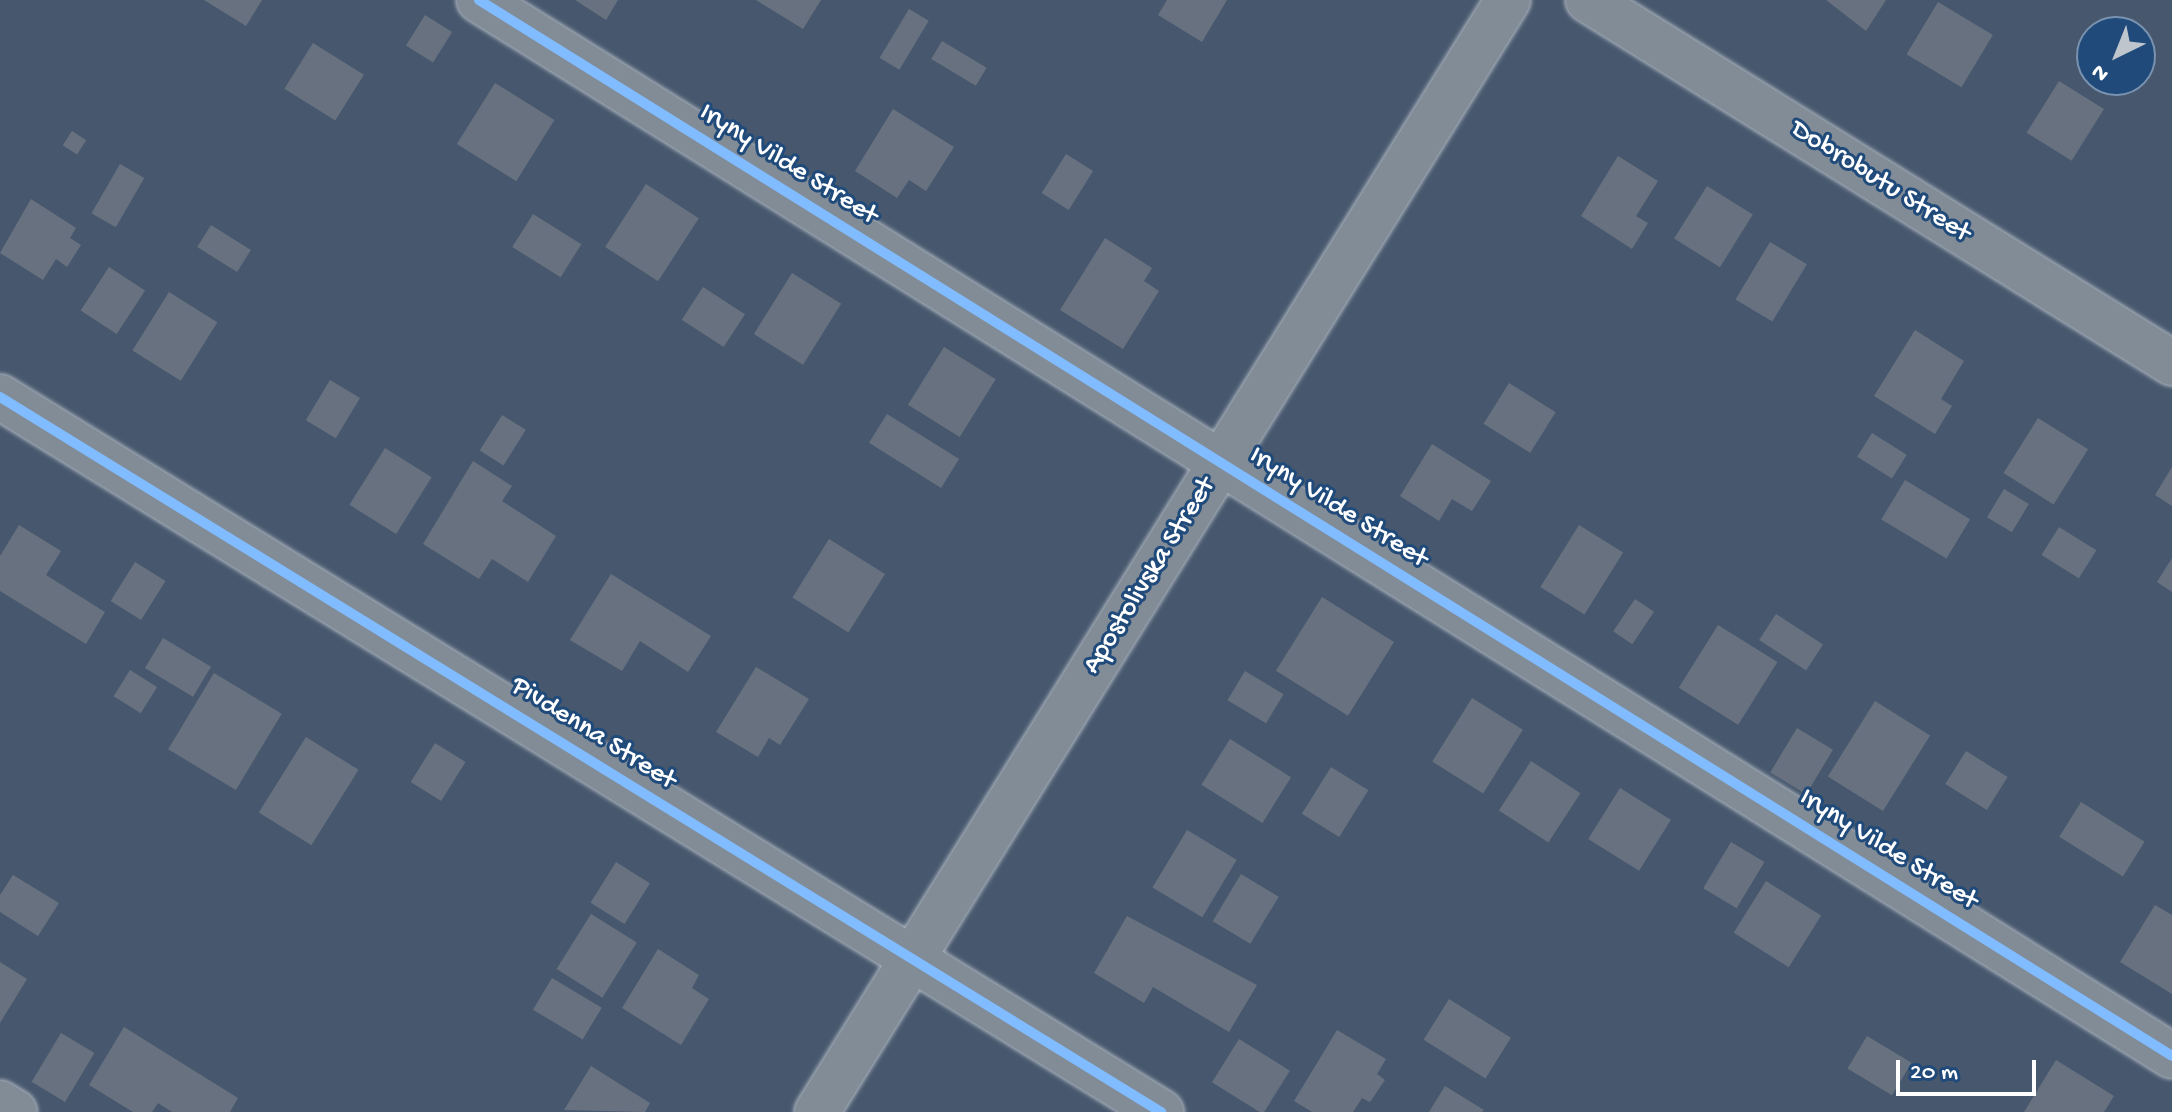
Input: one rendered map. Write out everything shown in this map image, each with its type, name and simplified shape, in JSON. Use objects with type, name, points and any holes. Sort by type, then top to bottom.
[{"type":"street","name":"Iryny Vilde Street","points":[[479,0],[2172,1056]]},
{"type":"street","name":"Apostolivska Street","points":[[817,1112],[1508,0]]},
{"type":"street","name":"Dobrobutu Street","points":[[1588,0],[2172,363]]},
{"type":"street","name":"Pivdenna Street","points":[[0,397],[1161,1112]]},
{"type":"street","points":[[0,1103],[15,1112]]},
{"type":"building","points":[[204,0],[262,0],[246,26]]},
{"type":"building","points":[[575,0],[618,0],[606,20]]},
{"type":"building","points":[[756,0],[821,0],[803,29]]},
{"type":"building","points":[[1167,0],[1227,0],[1202,42],[1158,15]]},
{"type":"building","points":[[1826,0],[1886,0],[1866,31]]},
{"type":"building","points":[[1938,2],[1993,35],[1961,87],[1907,54]]},
{"type":"building","points":[[909,9],[929,21],[899,70],[880,58]]},
{"type":"building","points":[[425,15],[452,32],[433,62],[406,46]]},
{"type":"building","points":[[942,41],[987,68],[976,86],[931,59]]},
{"type":"building","points":[[313,43],[364,75],[335,121],[284,89]]},
{"type":"building","points":[[2059,81],[2076,92],[2076,96],[2083,96],[2104,109],[2072,161],[2027,133]]},
{"type":"building","points":[[495,83],[554,120],[516,181],[457,144]]},
{"type":"building","points":[[893,109],[954,147],[926,191],[909,180],[897,198],[855,171]]},
{"type":"building","points":[[72,131],[86,140],[77,155],[63,145]]},
{"type":"building","points":[[1066,154],[1093,171],[1069,210],[1042,193]]},
{"type":"building","points":[[1618,156],[1658,181],[1636,216],[1648,223],[1632,249],[1581,216]]},
{"type":"building","points":[[120,164],[144,178],[116,227],[92,213]]},
{"type":"building","points":[[646,184],[699,218],[658,281],[605,247]]},
{"type":"building","points":[[1707,186],[1753,215],[1720,267],[1674,239]]},
{"type":"building","points":[[31,199],[76,228],[70,238],[81,245],[67,267],[56,259],[43,280],[0,253]]},
{"type":"building","points":[[533,214],[581,244],[561,277],[512,247]]},
{"type":"building","points":[[211,225],[251,250],[237,272],[197,247]]},
{"type":"building","points":[[1105,238],[1152,268],[1144,281],[1159,291],[1123,349],[1060,310]]},
{"type":"building","points":[[1770,242],[1807,264],[1772,322],[1735,299]]},
{"type":"building","points":[[109,267],[145,290],[117,334],[81,311]]},
{"type":"building","points":[[792,273],[841,304],[803,365],[754,334]]},
{"type":"building","points":[[703,287],[745,314],[724,347],[682,320]]},
{"type":"building","points":[[169,292],[217,322],[181,381],[132,351]]},
{"type":"building","points":[[1915,330],[1964,361],[1941,399],[1952,406],[1935,434],[1874,396]]},
{"type":"building","points":[[944,347],[996,379],[960,437],[908,405]]},
{"type":"building","points":[[330,380],[360,398],[336,438],[306,420]]},
{"type":"building","points":[[1509,383],[1556,412],[1530,453],[1484,424]]},
{"type":"building","points":[[887,414],[959,459],[941,488],[869,443]]},
{"type":"building","points":[[502,415],[526,430],[503,465],[480,451]]},
{"type":"building","points":[[2038,418],[2088,449],[2054,504],[2004,473]]},
{"type":"building","points":[[1872,433],[1907,455],[1892,478],[1857,457]]},
{"type":"building","points":[[1432,444],[1491,481],[1472,511],[1452,499],[1439,521],[1400,496]]},
{"type":"building","points":[[385,448],[432,477],[396,534],[349,505]]},
{"type":"building","points":[[473,461],[512,486],[502,501],[556,536],[528,582],[492,559],[479,579],[423,544]]},
{"type":"building","points":[[2172,467],[2172,506],[2155,495]]},
{"type":"building","points":[[1905,480],[1970,519],[1946,559],[1881,519]]},
{"type":"building","points":[[2004,489],[2029,504],[2012,532],[1987,517]]},
{"type":"building","points":[[19,525],[61,551],[46,575],[105,612],[86,644],[0,591],[0,556]]},
{"type":"building","points":[[1579,525],[1623,553],[1584,614],[1540,587]]},
{"type":"building","points":[[2059,527],[2096,550],[2079,578],[2042,555]]},
{"type":"building","points":[[829,539],[885,574],[848,632],[792,598]]},
{"type":"building","points":[[2172,558],[2172,592],[2157,582]]},
{"type":"building","points":[[135,562],[166,581],[141,620],[111,601]]},
{"type":"building","points":[[611,574],[711,636],[688,672],[640,641],[622,671],[570,640]]},
{"type":"building","points":[[1322,597],[1394,642],[1348,716],[1276,671]]},
{"type":"building","points":[[1635,599],[1654,612],[1632,644],[1613,631]]},
{"type":"building","points":[[1776,614],[1823,644],[1806,670],[1759,640]]},
{"type":"building","points":[[1718,625],[1777,662],[1738,725],[1679,688]]},
{"type":"building","points":[[163,638],[211,667],[193,697],[145,668]]},
{"type":"building","points":[[756,667],[809,699],[780,745],[769,738],[758,757],[716,732]]},
{"type":"building","points":[[130,670],[157,687],[141,713],[114,696]]},
{"type":"building","points":[[1245,671],[1284,694],[1266,723],[1227,700]]},
{"type":"building","points":[[214,673],[282,714],[236,790],[168,749]]},
{"type":"building","points":[[1472,698],[1523,730],[1483,793],[1432,762]]},
{"type":"building","points":[[1875,701],[1930,735],[1883,811],[1828,776]]},
{"type":"building","points":[[1797,728],[1833,750],[1806,794],[1770,773]]},
{"type":"building","points":[[306,737],[359,770],[311,845],[259,812]]},
{"type":"building","points":[[1230,739],[1291,777],[1262,823],[1201,785]]},
{"type":"building","points":[[435,743],[466,762],[441,801],[411,782]]},
{"type":"building","points":[[1966,751],[2008,777],[1987,810],[1945,784]]},
{"type":"building","points":[[1531,761],[1580,793],[1548,843],[1499,810]]},
{"type":"building","points":[[1331,767],[1368,790],[1339,837],[1302,814]]},
{"type":"building","points":[[1620,788],[1671,820],[1639,871],[1588,839]]},
{"type":"building","points":[[2081,802],[2145,842],[2123,877],[2059,837]]},
{"type":"building","points":[[1187,830],[1237,860],[1202,917],[1152,887]]},
{"type":"building","points":[[1731,842],[1764,862],[1737,908],[1703,888]]},
{"type":"building","points":[[616,862],[650,883],[624,924],[591,903]]},
{"type":"building","points":[[1241,874],[1279,897],[1250,944],[1213,921]]},
{"type":"building","points":[[13,875],[59,903],[38,936],[0,912],[0,895]]},
{"type":"building","points":[[1766,881],[1821,915],[1789,967],[1734,933]]},
{"type":"building","points":[[2155,905],[2172,915],[2172,994],[2120,962]]},
{"type":"building","points":[[591,914],[637,943],[602,998],[557,969]]},
{"type":"building","points":[[1127,916],[1257,985],[1229,1032],[1153,987],[1144,1003],[1094,973]]},
{"type":"building","points":[[658,949],[699,975],[692,988],[709,999],[681,1045],[622,1008]]},
{"type":"building","points":[[0,962],[27,979],[0,1023]]},
{"type":"building","points":[[552,978],[602,1008],[583,1040],[533,1010]]},
{"type":"building","points":[[1449,999],[1511,1038],[1485,1078],[1424,1040]]},
{"type":"building","points":[[124,1027],[238,1098],[230,1112],[172,1112],[158,1103],[152,1112],[133,1112],[89,1085]]},
{"type":"building","points":[[1337,1030],[1386,1059],[1377,1074],[1385,1080],[1370,1102],[1362,1098],[1353,1112],[1312,1112],[1294,1101]]},
{"type":"building","points":[[61,1033],[94,1053],[65,1102],[32,1082]]},
{"type":"building","points":[[1867,1036],[1912,1063],[1892,1095],[1847,1069]]},
{"type":"building","points":[[1239,1039],[1290,1071],[1264,1112],[1212,1082]]},
{"type":"building","points":[[2056,1060],[2114,1096],[2104,1112],[2024,1112]]},
{"type":"building","points":[[591,1066],[650,1103],[645,1112],[564,1110]]},
{"type":"building","points":[[1445,1086],[1484,1110],[1429,1112]]},
{"type":"cycle path","points":[[479,0],[2172,1056]]},
{"type":"cycle path","points":[[0,397],[1161,1112]]}]
